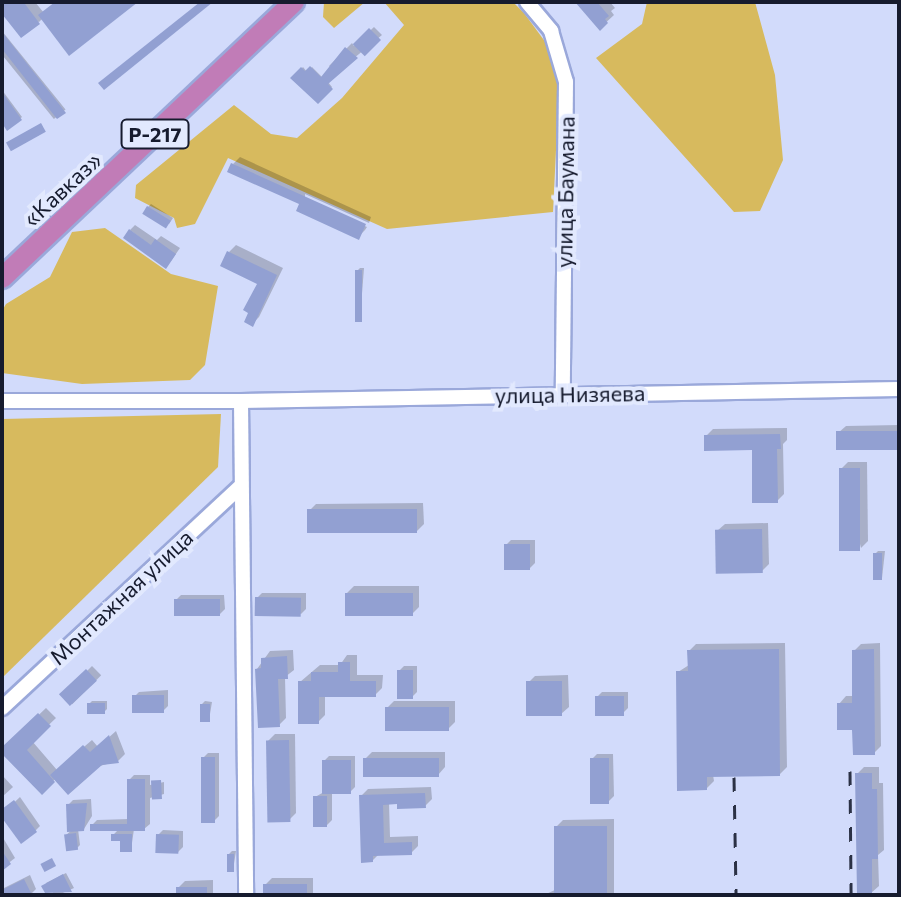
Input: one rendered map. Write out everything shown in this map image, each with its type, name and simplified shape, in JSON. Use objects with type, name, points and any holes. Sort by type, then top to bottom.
[{"type":"highway","name":"«Кавказ»","points":[[2,278],[294,2]]},
{"type":"street","name":"улица Баумана","points":[[527,2],[551,31],[566,82],[563,394]]},
{"type":"street","name":"улица Низяева","points":[[2,401],[241,401],[899,389]]},
{"type":"street","points":[[241,401],[246,895]]},
{"type":"street","name":"Монтажная улица","points":[[2,708],[240,487]]},
{"type":"shaded area","points":[[324,2],[365,2],[334,28],[323,17]]},
{"type":"shaded area","points":[[384,2],[513,2],[524,13],[549,47],[559,88],[553,212],[387,229],[228,158],[195,224],[177,228],[174,218],[135,198],[136,185],[234,105],[271,134],[297,138],[342,98],[404,25]]},
{"type":"shaded area","points":[[647,2],[755,2],[775,75],[783,160],[760,211],[734,212],[596,58],[642,24]]},
{"type":"shaded area","points":[[105,228],[171,274],[218,286],[205,365],[190,380],[82,384],[2,373],[2,311],[6,304],[50,277],[72,232]]},
{"type":"shaded area","points":[[221,414],[218,467],[2,678],[2,419]]},
{"type":"building","points":[[2,2],[27,2],[25,4],[40,24],[21,38],[2,14]]},
{"type":"building","points":[[55,2],[138,2],[69,56],[38,15]]},
{"type":"building","points":[[200,2],[213,2],[104,90],[98,83]]},
{"type":"building","points":[[575,2],[597,2],[609,16],[605,19],[608,23],[600,31]]},
{"type":"building","points":[[369,28],[381,40],[365,56],[353,44]]},
{"type":"building","points":[[2,32],[66,113],[57,119],[2,49]]},
{"type":"building","points":[[345,47],[358,58],[328,84],[333,89],[318,104],[290,78],[301,67],[305,71],[310,66],[321,77]]},
{"type":"building","points":[[2,92],[22,120],[7,131],[2,123]]},
{"type":"building","points":[[41,123],[46,132],[11,151],[6,142]]},
{"type":"building","points":[[231,163],[366,224],[359,240],[296,211],[299,204],[227,172]]},
{"type":"building","points":[[147,206],[171,221],[166,228],[142,214]]},
{"type":"building","points":[[129,229],[151,245],[155,239],[176,254],[166,269],[123,238]]},
{"type":"building","points":[[227,251],[277,275],[253,327],[244,322],[248,313],[243,310],[257,284],[220,266]]},
{"type":"building","points":[[355,270],[362,270],[362,322],[355,322]]},
{"type":"building","points":[[836,431],[899,431],[899,450],[836,450]]},
{"type":"building","points":[[780,434],[781,449],[777,449],[778,503],[752,503],[752,450],[704,451],[704,435]]},
{"type":"building","points":[[839,468],[860,468],[860,551],[839,551]]},
{"type":"building","points":[[307,509],[417,509],[417,533],[307,533]]},
{"type":"building","points":[[762,529],[763,573],[716,574],[715,530]]},
{"type":"building","points":[[504,544],[530,544],[530,570],[504,570]]},
{"type":"building","points":[[873,553],[882,553],[882,580],[873,580]]},
{"type":"building","points":[[345,593],[413,593],[413,616],[345,616]]},
{"type":"building","points":[[255,597],[301,598],[301,617],[255,616]]},
{"type":"building","points":[[174,599],[220,599],[220,616],[174,616]]},
{"type":"building","points":[[779,649],[780,776],[707,777],[707,790],[677,791],[676,671],[688,671],[687,650]]},
{"type":"building","points":[[874,649],[875,755],[853,755],[852,730],[837,730],[837,703],[852,703],[852,650]]},
{"type":"building","points":[[287,656],[288,679],[278,679],[280,727],[258,728],[255,669],[261,668],[261,658]]},
{"type":"building","points":[[338,662],[350,662],[350,681],[376,681],[376,697],[319,697],[319,724],[298,724],[298,681],[311,681],[311,672],[338,672]]},
{"type":"building","points":[[86,669],[97,681],[70,706],[59,694]]},
{"type":"building","points":[[397,670],[413,670],[413,699],[397,699]]},
{"type":"building","points":[[526,681],[562,681],[562,716],[526,716]]},
{"type":"building","points":[[132,695],[164,695],[164,713],[132,713]]},
{"type":"building","points":[[595,696],[624,696],[624,716],[595,716]]},
{"type":"building","points":[[87,703],[105,703],[105,714],[87,714]]},
{"type":"building","points":[[200,704],[210,704],[210,722],[200,722]]},
{"type":"building","points":[[385,707],[449,707],[449,731],[385,731]]},
{"type":"building","points":[[38,713],[51,726],[27,750],[55,782],[42,795],[2,754],[2,747]]},
{"type":"building","points":[[109,735],[119,763],[102,765],[68,795],[50,775],[83,745],[90,752]]},
{"type":"building","points":[[266,740],[289,740],[290,822],[267,822]]},
{"type":"building","points":[[201,757],[215,757],[215,823],[201,823]]},
{"type":"building","points":[[363,758],[439,758],[439,777],[363,777]]},
{"type":"building","points":[[590,758],[609,758],[609,804],[590,804]]},
{"type":"building","points":[[322,760],[351,760],[351,794],[322,794]]},
{"type":"building","points":[[855,773],[872,773],[872,789],[877,789],[878,859],[872,859],[872,895],[857,895]]},
{"type":"building","points":[[127,779],[145,779],[145,831],[90,831],[90,824],[127,824]]},
{"type":"building","points":[[161,780],[162,799],[152,799],[151,781]]},
{"type":"building","points":[[425,793],[426,808],[397,809],[397,804],[383,805],[384,843],[412,842],[412,855],[373,856],[373,862],[361,863],[359,795]]},
{"type":"building","points":[[313,796],[327,796],[327,827],[313,827]]},
{"type":"building","points":[[14,800],[37,832],[21,844],[2,818],[2,809]]},
{"type":"building","points":[[87,803],[84,831],[67,832],[66,804]]},
{"type":"building","points":[[554,826],[607,826],[607,895],[554,895]]},
{"type":"building","points":[[76,833],[78,850],[66,851],[64,834]]},
{"type":"building","points":[[111,834],[132,834],[132,852],[120,852],[120,841],[111,841]]},
{"type":"building","points":[[156,834],[179,835],[178,854],[155,853]]},
{"type":"building","points":[[2,851],[11,864],[2,871]]},
{"type":"building","points":[[227,854],[234,854],[234,872],[227,872]]},
{"type":"building","points":[[52,858],[56,866],[45,872],[40,864]]},
{"type":"building","points":[[63,874],[72,892],[45,893],[41,886]]},
{"type":"building","points":[[24,879],[32,895],[2,895],[2,890]]},
{"type":"building","points":[[263,884],[307,884],[307,895],[263,895]]},
{"type":"building","points":[[176,887],[207,887],[207,895],[176,895]]},
{"type":"railway","points":[[850,771],[851,895]]},
{"type":"railway","points":[[734,777],[736,895]]}]
